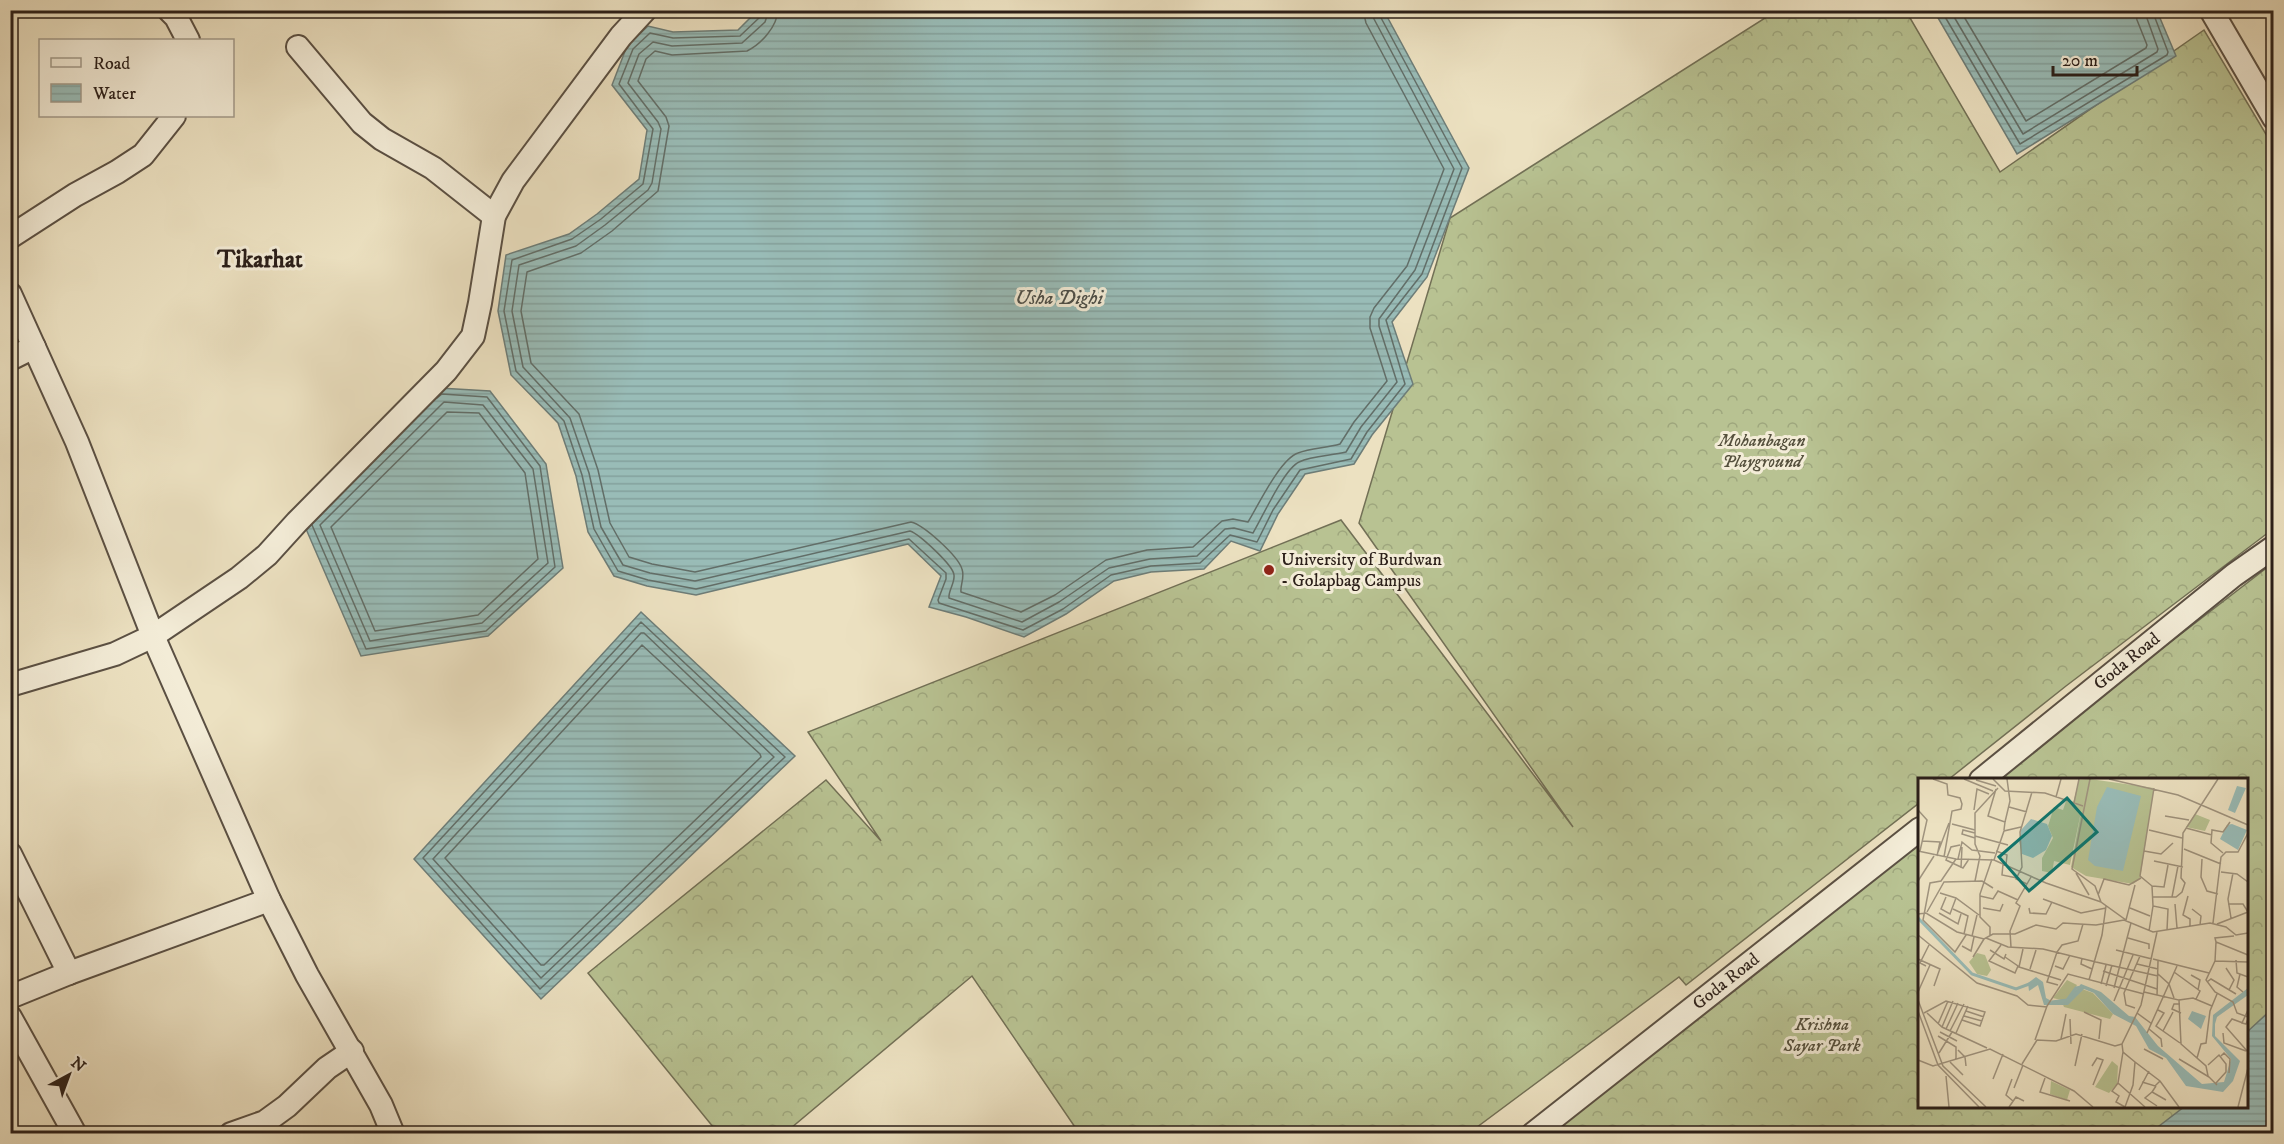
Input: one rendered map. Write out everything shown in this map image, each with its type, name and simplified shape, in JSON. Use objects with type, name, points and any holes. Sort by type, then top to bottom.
[{"type":"street","points":[[169,10],[176,17],[187,39]]},
{"type":"street","points":[[10,686],[115,654],[153,636],[238,578],[267,555],[446,371],[473,336],[494,216],[519,172],[621,36],[645,10]]},
{"type":"street","points":[[2211,10],[2274,118]]},
{"type":"street","points":[[298,47],[362,123],[382,139],[433,168],[494,216]]},
{"type":"street","points":[[10,237],[143,155],[173,117]]},
{"type":"street","points":[[10,294],[76,442],[153,636],[269,900],[307,975],[381,1105],[393,1134]]},
{"type":"street","points":[[10,359],[34,346]]},
{"type":"street","name":"Goda Road","points":[[1983,778],[2234,575],[2274,547]]},
{"type":"street","name":"Goda Road","points":[[1533,1134],[1918,831]]},
{"type":"street","points":[[10,854],[69,973]]},
{"type":"street","points":[[10,997],[269,900]]},
{"type":"street","points":[[10,1017],[75,1134]]},
{"type":"street","points":[[231,1134],[265,1122],[287,1106],[327,1068],[352,1051]]},
{"type":"green space","name":"Mohanbagan Playground","points":[[1776,11],[1906,11],[2000,172],[2204,30],[2273,146],[2273,529],[2066,686],[1950,778],[1918,778],[1918,804],[1686,985],[1679,977],[1469,1133],[1079,1133],[972,976],[785,1133],[718,1133],[588,973],[826,780],[881,841],[808,732],[1341,520],[1573,827],[1359,523],[1450,218]]},
{"type":"green space","name":"Krishna Sayar Park","points":[[2273,563],[2273,1133],[1534,1134],[1918,837],[1918,1108],[2248,1108],[2248,778],[1994,778]]},
{"type":"water","name":"Usha Dighi","points":[[758,10],[1384,11],[1469,168],[1427,277],[1392,322],[1413,384],[1372,435],[1354,464],[1305,474],[1278,514],[1260,551],[1231,541],[1204,569],[1151,572],[1114,581],[1066,614],[1024,637],[929,607],[941,576],[908,544],[696,595],[647,586],[614,576],[588,532],[576,476],[558,423],[511,375],[498,311],[506,255],[569,234],[639,179],[647,130],[612,85],[627,46],[648,26],[673,32],[738,30]]},
{"type":"water","points":[[1934,11],[2157,11],[2176,56],[2017,154]]},
{"type":"water","points":[[439,388],[490,391],[546,464],[563,568],[488,636],[361,656],[303,522]]},
{"type":"water","points":[[641,612],[795,756],[541,999],[414,859]]},
{"type":"water","points":[[2273,1008],[2273,1133],[2150,1133],[2183,1108],[2248,1108],[2248,1031]]},
{"type":"place","name":"University of Burdwan - Golapbag Campus","points":[[1269,570]]},
{"type":"district","name":"Tikarhat","points":[[260,260]]}]
